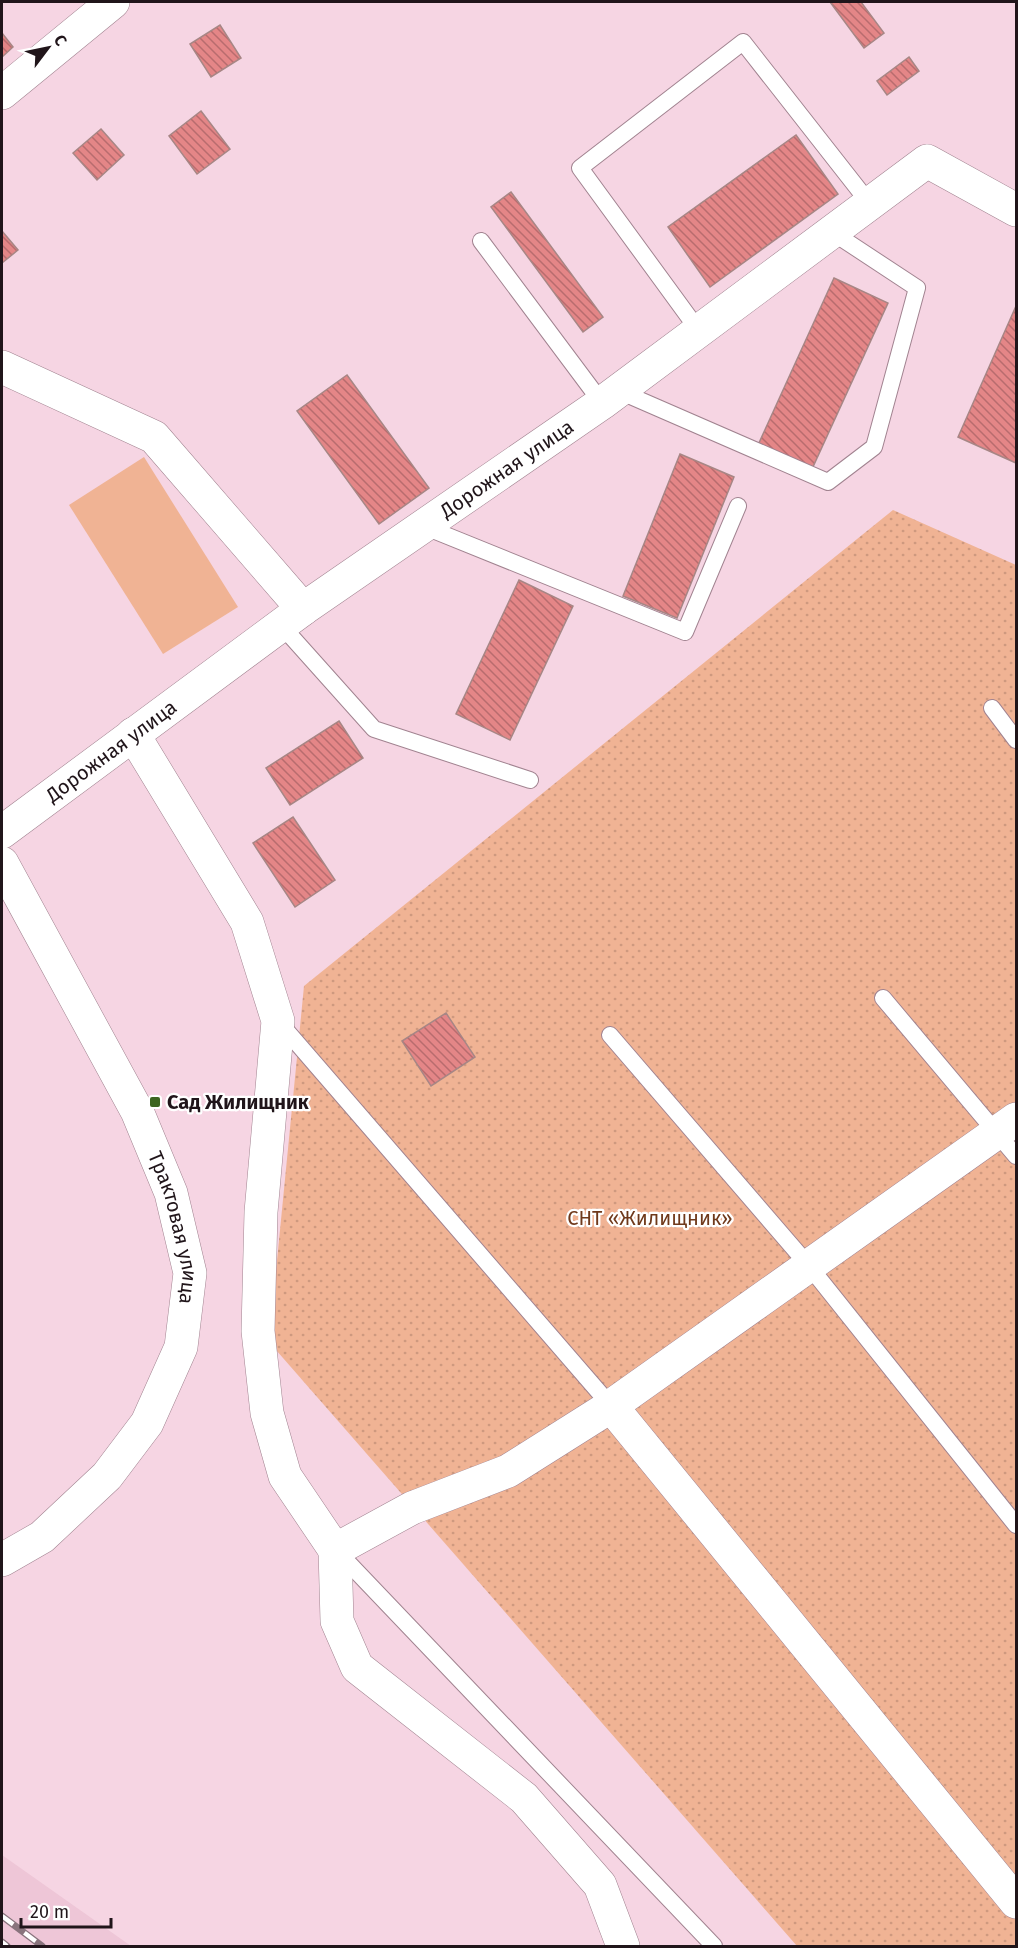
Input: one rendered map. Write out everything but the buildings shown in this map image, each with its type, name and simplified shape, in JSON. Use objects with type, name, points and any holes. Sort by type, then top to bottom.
[{"type":"street","points":[[2,93],[113,2]]},
{"type":"street","name":"Дорожная улица","points":[[2,832],[292,617],[611,397],[927,161],[1017,210]]},
{"type":"street","points":[[2,367],[154,437],[292,617]]},
{"type":"street","points":[[133,734],[247,922],[278,1021],[261,1212],[258,1331],[267,1413],[285,1476],[335,1550],[338,1621],[357,1667],[524,1798],[600,1885],[623,1947]]},
{"type":"street","name":"Трактовая улица","points":[[2,863],[137,1112],[171,1193],[190,1273],[181,1347],[147,1424],[107,1476],[42,1537],[2,1560]]},
{"type":"street","points":[[335,1550],[412,1508],[508,1471],[611,1406],[809,1266],[1011,1136]]},
{"type":"street","points":[[611,1406],[1017,1902]]},
{"type":"lane","points":[[699,331],[580,168],[743,42],[870,204]]},
{"type":"lane","points":[[481,241],[611,397],[828,482],[874,447],[916,288],[832,232]]},
{"type":"lane","points":[[423,526],[685,632],[738,506]]},
{"type":"lane","points":[[292,617],[374,729],[530,780]]},
{"type":"lane","points":[[992,708],[1017,740]]},
{"type":"lane","points":[[883,998],[1011,1136]]},
{"type":"lane","points":[[278,1021],[611,1406]]},
{"type":"lane","points":[[610,1035],[809,1266],[1017,1525]]},
{"type":"lane","points":[[335,1550],[714,1947]]},
{"type":"shaded area","points":[[2,1855],[131,1946],[2,1946]]},
{"type":"green space","points":[[144,457],[238,607],[163,654],[69,505]]},
{"type":"green space","name":"СНТ «Жилищник»","points":[[893,510],[1016,565],[1016,1946],[797,1946],[269,1342],[304,986]]},
{"type":"railway","points":[[2,1916],[42,1946]]},
{"type":"railway","points":[[2,1942],[7,1946]]},
{"type":"place","name":"Сад Жилищник","points":[[155,1102]]}]
